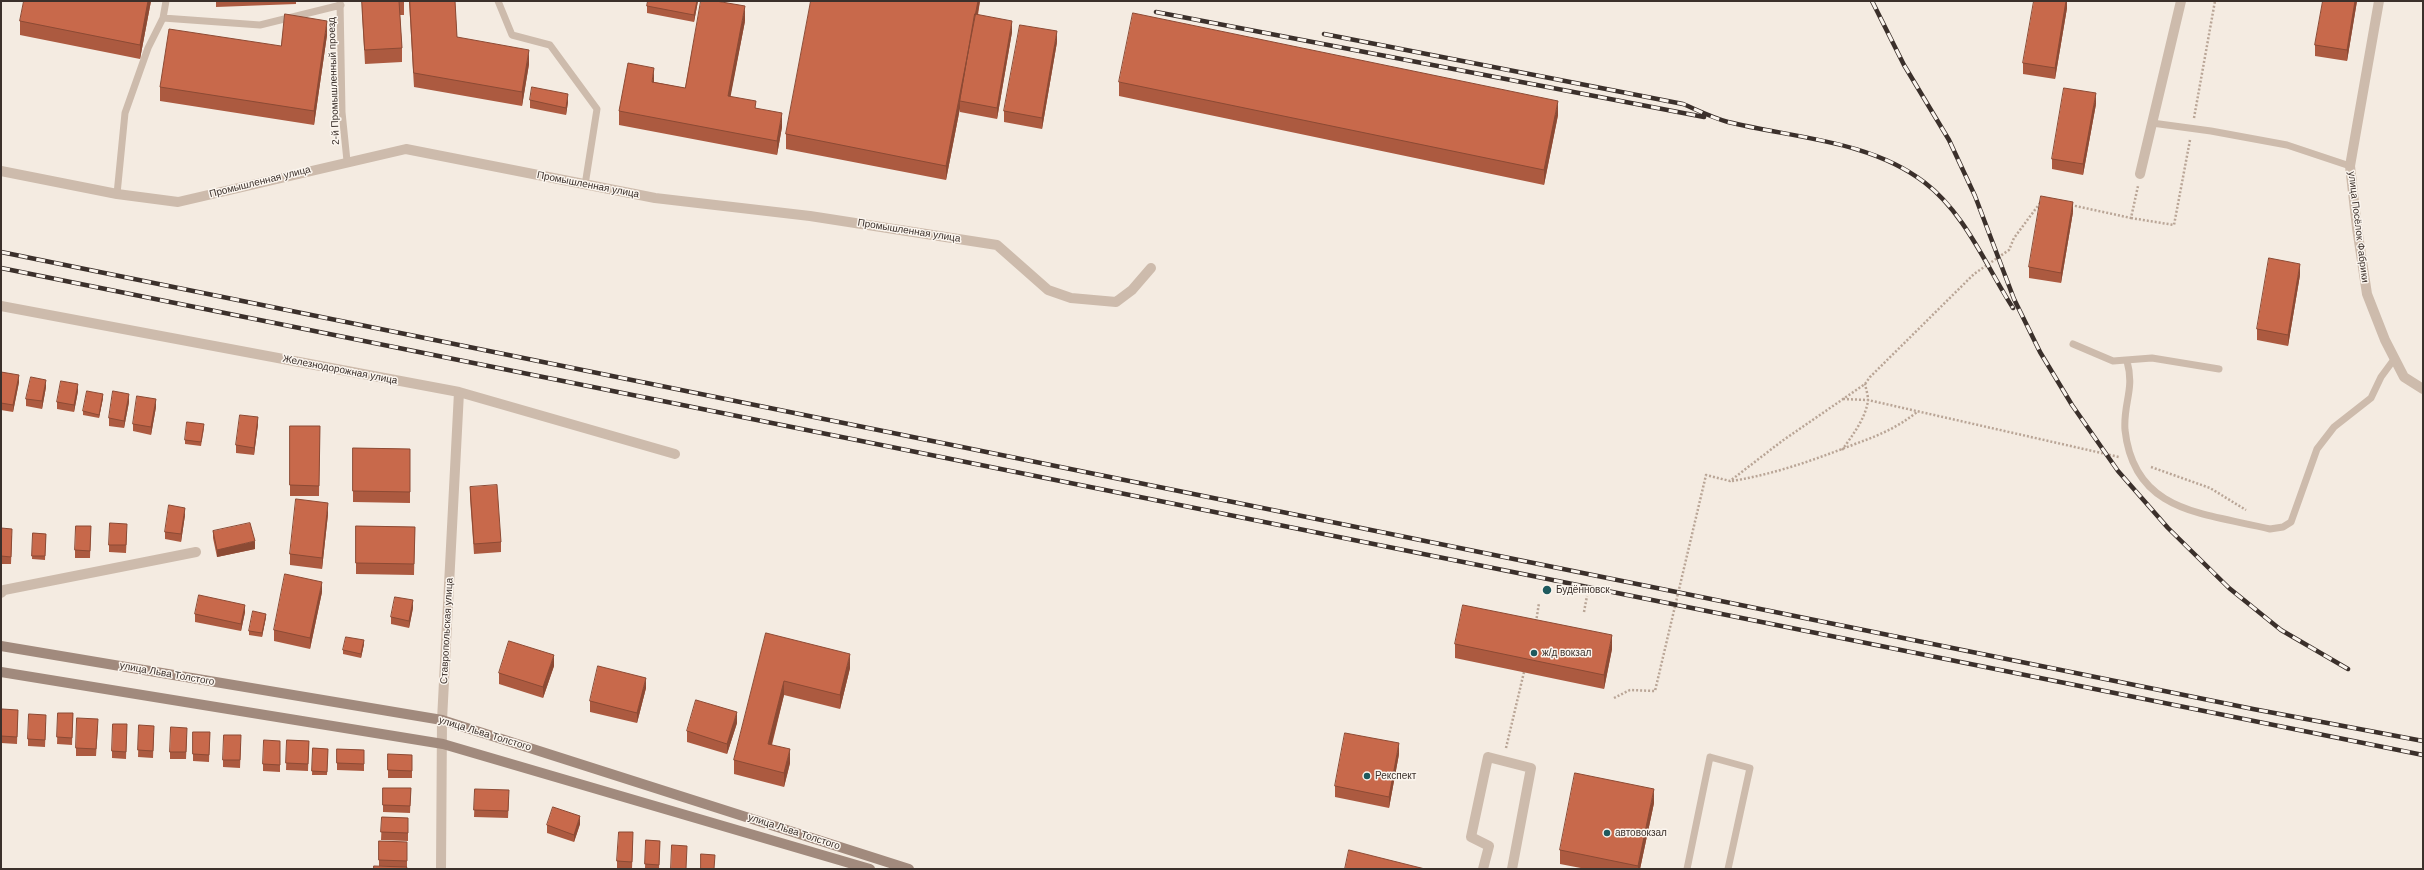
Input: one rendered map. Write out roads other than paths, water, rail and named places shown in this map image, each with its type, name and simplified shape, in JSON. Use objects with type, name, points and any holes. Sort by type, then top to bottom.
[{"type":"main road","name":"улица Льва Толстого","points":[[1,646],[442,720],[909,869]]},
{"type":"main road","name":"улица Льва Толстого","points":[[1,672],[443,744],[870,869]]},
{"type":"street","points":[[2140,174],[2181,1]]},
{"type":"street","name":"улица Посёлок Фабрики","points":[[2379,1],[2350,166],[2367,294],[2385,340],[2404,377],[2423,389]]},
{"type":"street","name":"Промышленная улица","points":[[1,171],[117,194],[178,202],[406,148],[654,198],[818,217],[997,245],[1048,290],[1071,298],[1116,302],[1132,290],[1152,268]]},
{"type":"street","name":"Железнодорожная улица","points":[[1,306],[459,392],[675,454]]},
{"type":"street","name":"Ставропольская улица","points":[[442,869],[442,720],[459,392]]},
{"type":"street","points":[[1,592],[4,590],[196,552]]},
{"type":"street","points":[[1483,869],[1489,846],[1471,837],[1488,757],[1531,768],[1512,869]]},
{"type":"lane","points":[[117,194],[125,112],[148,48],[163,18],[166,1]]},
{"type":"lane","points":[[498,1],[512,35],[550,45],[597,110],[584,185]]},
{"type":"lane","points":[[163,18],[260,25],[340,3]]},
{"type":"lane","name":"2-й Промышленный проезд","points":[[340,3],[342,112],[347,161]]},
{"type":"lane","points":[[2152,123],[2211,131],[2287,145],[2350,166]]},
{"type":"lane","points":[[2073,344],[2113,361],[2152,358],[2219,369]]},
{"type":"lane","points":[[2127,360],[2131,377],[2125,429],[2132,460],[2148,486],[2177,507],[2270,529],[2283,527],[2291,522],[2317,449],[2334,427],[2370,398],[2381,377],[2395,358]]},
{"type":"lane","points":[[1687,869],[1710,757],[1750,768],[1728,869]]},
{"type":"railway","points":[[1872,1],[1904,65],[1949,140],[1975,196],[2014,299],[2040,352],[2072,405],[2118,471],[2168,528],[2229,588],[2281,630],[2348,669]]},
{"type":"railway","points":[[1156,12],[1704,117]]},
{"type":"railway","points":[[1324,34],[1683,104],[1728,122],[1830,142],[1879,157],[1902,168],[1924,182],[1951,209],[1974,241],[2013,308]]},
{"type":"railway","points":[[1,252],[2253,709],[2423,741]]},
{"type":"railway","points":[[1,268],[2423,755]]},
{"type":"place","name":"Будённовск","points":[[1547,590]]},
{"type":"place","name":"ж/д вокзал","points":[[1534,653]]},
{"type":"place","name":"Рекспект","points":[[1367,776]]},
{"type":"place","name":"автовокзал","points":[[1607,833]]}]
